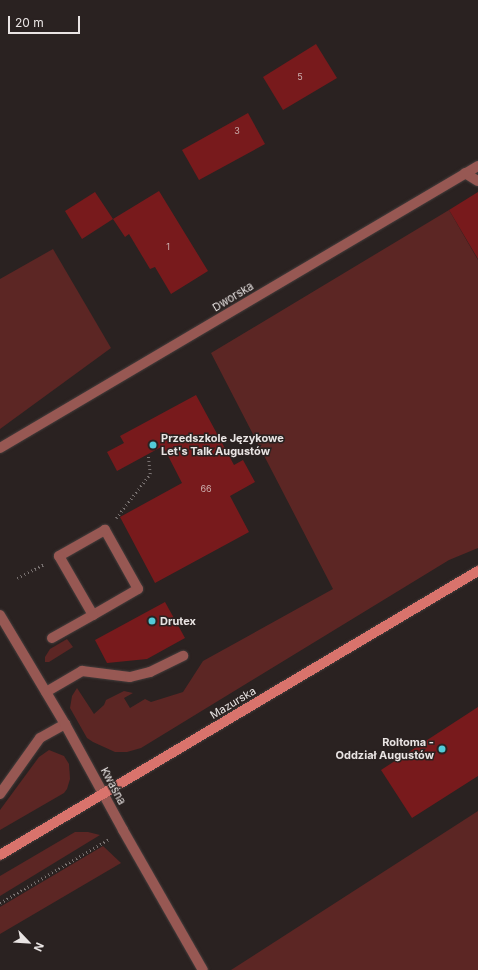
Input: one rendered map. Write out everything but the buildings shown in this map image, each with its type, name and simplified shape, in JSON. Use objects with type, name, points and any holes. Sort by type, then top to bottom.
[{"type":"main road","name":"Mazurska","points":[[0,855],[478,571]]},
{"type":"street","name":"Dworska","points":[[0,448],[478,166]]},
{"type":"street","points":[[465,173],[478,181]]},
{"type":"street","points":[[52,638],[93,615],[138,589],[105,530],[59,556],[93,615]]},
{"type":"street","name":"Kwaśna","points":[[0,615],[65,724],[202,970]]},
{"type":"street","points":[[46,692],[82,671],[130,677],[150,672],[183,656]]},
{"type":"street","points":[[0,794],[40,738],[65,724]]},
{"type":"path","points":[[112,523],[150,474],[148,454]]},
{"type":"path","points":[[0,903],[123,830]]},
{"type":"shaded area","points":[[449,210],[478,260],[478,548],[449,560],[141,748],[127,752],[115,752],[87,738],[70,708],[72,696],[77,688],[94,714],[104,705],[106,700],[124,691],[133,693],[124,698],[130,708],[145,699],[151,702],[183,692],[203,661],[333,589],[211,353]]},
{"type":"shaded area","points":[[53,249],[111,348],[0,429],[0,279]]},
{"type":"shaded area","points":[[67,639],[73,647],[49,662],[45,662],[45,657],[50,649]]},
{"type":"shaded area","points":[[49,750],[64,756],[69,764],[70,779],[67,789],[64,793],[0,830],[0,810],[39,757]]},
{"type":"shaded area","points":[[478,811],[478,970],[231,970]]},
{"type":"shaded area","points":[[75,832],[88,832],[100,835],[0,896],[0,876]]},
{"type":"shaded area","points":[[103,846],[121,863],[0,934],[0,907]]},
{"type":"place","name":"Przedszkole Językowe Let's Talk Augustów","points":[[153,445]]},
{"type":"place","name":"Drutex","points":[[152,621]]},
{"type":"place","name":"Roltoma - Oddział Augustów","points":[[442,749]]}]
